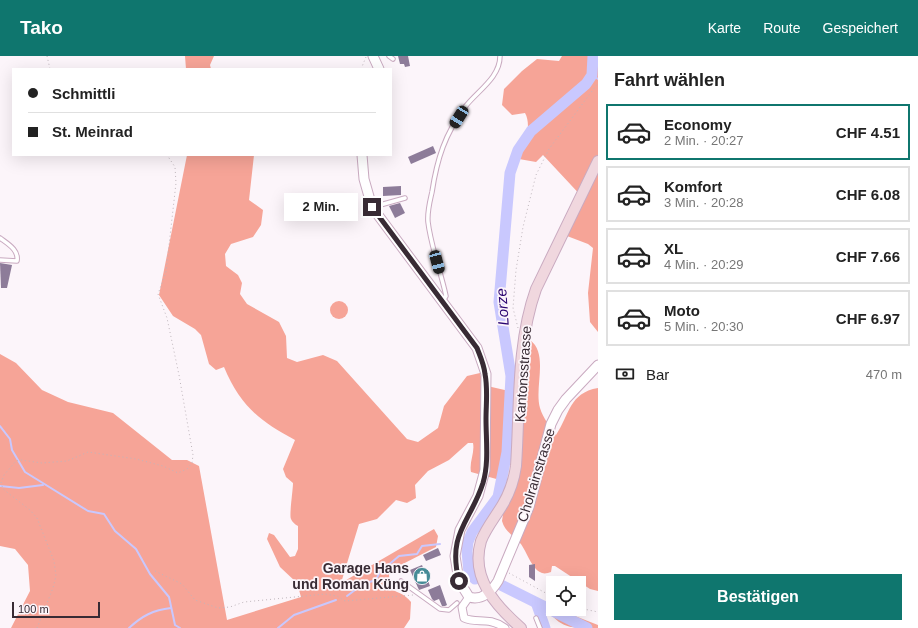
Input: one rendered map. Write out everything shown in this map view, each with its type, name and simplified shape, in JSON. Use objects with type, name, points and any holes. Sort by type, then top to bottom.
[{"type":"main road","name":"Kantonsstrasse","points":[[521,628],[504,613],[488,593],[479,569],[481,541],[513,484],[516,466],[524,336],[530,306],[536,289],[598,161]]},
{"type":"street","points":[[372,56],[378,68]]},
{"type":"street","points":[[362,156],[364,179],[372,207],[477,348],[486,374],[486,459],[484,477],[478,496],[460,530],[455,556],[459,581],[469,597]]},
{"type":"street","name":"Cholrainstrasse","points":[[488,593],[498,581],[529,507],[551,424],[558,410],[566,399],[598,366]]},
{"type":"street","points":[[469,597],[479,597],[488,593]]},
{"type":"street","points":[[469,597],[462,607],[464,618],[495,622],[505,628]]},
{"type":"lane","points":[[389,56],[393,59]]},
{"type":"lane","points":[[443,301],[446,296],[428,221],[436,166],[447,135],[465,108],[494,76],[500,62],[500,56]]},
{"type":"lane","points":[[372,207],[405,198]]},
{"type":"lane","points":[[0,238],[16,250],[18,256],[17,261],[0,260]]},
{"type":"lane","points":[[401,581],[440,609],[449,610],[457,603]]},
{"type":"lane","points":[[536,618],[540,628]]},
{"type":"path","points":[[47,56],[50,68]]},
{"type":"path","points":[[362,68],[372,56]]},
{"type":"path","points":[[520,333],[513,308],[516,270],[523,227],[536,175],[549,149],[598,83]]},
{"type":"path","points":[[36,628],[53,588],[56,576],[54,561],[37,518],[30,510],[3,489],[0,483],[4,475],[16,461],[21,460],[42,463],[67,461],[88,452],[136,459],[163,466],[178,473],[192,463],[192,444],[179,375],[167,318],[158,294],[166,272],[176,183],[175,167],[168,156]]},
{"type":"path","points":[[503,570],[546,592]]},
{"type":"path","points":[[155,571],[182,584],[195,600],[212,607],[230,607],[244,602],[325,594],[337,596],[345,601],[415,595]]},
{"type":"path","points":[[586,609],[598,612]]},
{"type":"shaded area","points":[[185,56],[214,56],[210,65],[211,68],[186,68]]},
{"type":"shaded area","points":[[562,56],[598,56],[598,332],[590,322],[588,293],[593,248],[588,244],[567,236],[585,200],[543,155],[536,162],[519,159],[527,136],[527,118],[525,113],[512,115],[502,105],[504,89],[522,71],[537,59],[559,61]]},
{"type":"shaded area","points":[[187,156],[254,156],[249,200],[263,210],[261,225],[253,237],[231,244],[225,254],[226,266],[238,275],[242,283],[240,294],[247,304],[279,322],[286,336],[287,358],[297,362],[323,355],[337,361],[407,439],[418,442],[438,428],[444,406],[467,376],[480,373],[483,385],[509,391],[500,480],[471,472],[473,443],[468,443],[449,460],[428,471],[415,485],[416,498],[407,503],[396,500],[377,519],[359,524],[341,583],[434,529],[438,536],[436,547],[389,571],[389,580],[393,589],[402,594],[411,602],[410,619],[404,628],[11,628],[30,591],[28,565],[15,549],[0,546],[0,354],[16,363],[42,390],[68,402],[113,413],[172,460],[187,460],[199,466],[227,620],[301,597],[297,583],[280,567],[267,539],[269,533],[274,535],[290,557],[295,556],[298,549],[298,526],[291,519],[293,483],[286,477],[283,469],[295,440],[271,426],[252,411],[237,392],[224,367],[216,370],[209,364],[201,335],[195,329],[173,316],[159,295]]},
{"type":"shaded area","points":[[335,301],[343,301],[348,306],[346,317],[343,319],[335,319],[330,314],[330,306]]},
{"type":"shaded area","points":[[530,340],[536,346],[539,354],[539,400],[541,412],[556,435],[571,406],[581,394],[598,388],[598,591],[586,586],[586,576],[570,576],[555,566],[552,566],[551,572],[549,573],[538,571],[532,564],[523,546],[507,531],[502,521]]},
{"type":"shaded area","points":[[539,602],[546,604],[546,610]]},
{"type":"shaded area","points":[[552,616],[575,616],[598,625],[598,628],[570,627],[564,625]]},
{"type":"building","points":[[398,56],[408,56],[410,66],[405,67],[404,64],[400,64]]},
{"type":"building","points":[[433,146],[436,153],[411,164],[408,157]]},
{"type":"building","points":[[401,186],[401,195],[383,196],[383,187]]},
{"type":"building","points":[[400,203],[405,213],[395,218],[389,206]]},
{"type":"building","points":[[0,263],[12,265],[7,288],[1,288]]},
{"type":"building","points":[[438,548],[441,555],[426,561],[423,555]]},
{"type":"building","points":[[535,564],[535,581],[529,577],[529,565]]},
{"type":"building","points":[[422,565],[430,586],[419,590],[410,570]]},
{"type":"building","points":[[440,585],[447,605],[445,606],[442,606],[439,599],[434,601],[428,590]]},
{"type":"waterway","name":"Lorze","points":[[475,579],[469,573],[467,551],[468,542],[472,532],[498,497],[507,452],[511,376],[499,302],[510,173],[518,150],[531,131],[586,84],[592,75],[593,56]]},
{"type":"waterway","name":"Lorze","points":[[592,75],[598,79]]},
{"type":"waterway","points":[[0,426],[10,439],[12,450],[25,472],[88,511],[104,514],[115,531],[136,549],[150,574],[169,597],[175,625],[180,628]]},
{"type":"waterway","points":[[0,486],[19,488],[43,485]]},
{"type":"waterway","points":[[347,596],[363,584],[376,580],[382,567],[386,567],[399,556],[417,554],[422,546],[440,544]]},
{"type":"waterway","name":"Lorze","points":[[501,585],[587,628]]},
{"type":"waterway","points":[[278,628],[294,615],[336,600]]},
{"type":"waterway","points":[[537,605],[545,628]]},
{"type":"waterway","points":[[129,628],[148,614],[171,608]]},
{"type":"place","name":"Garage Hans und Roman Küng","points":[[422,576]]},
{"type":"route","points":[[372,207],[477,348],[484,365],[486,374],[485,470],[483,484],[478,496],[460,530],[455,556],[459,581]]}]
